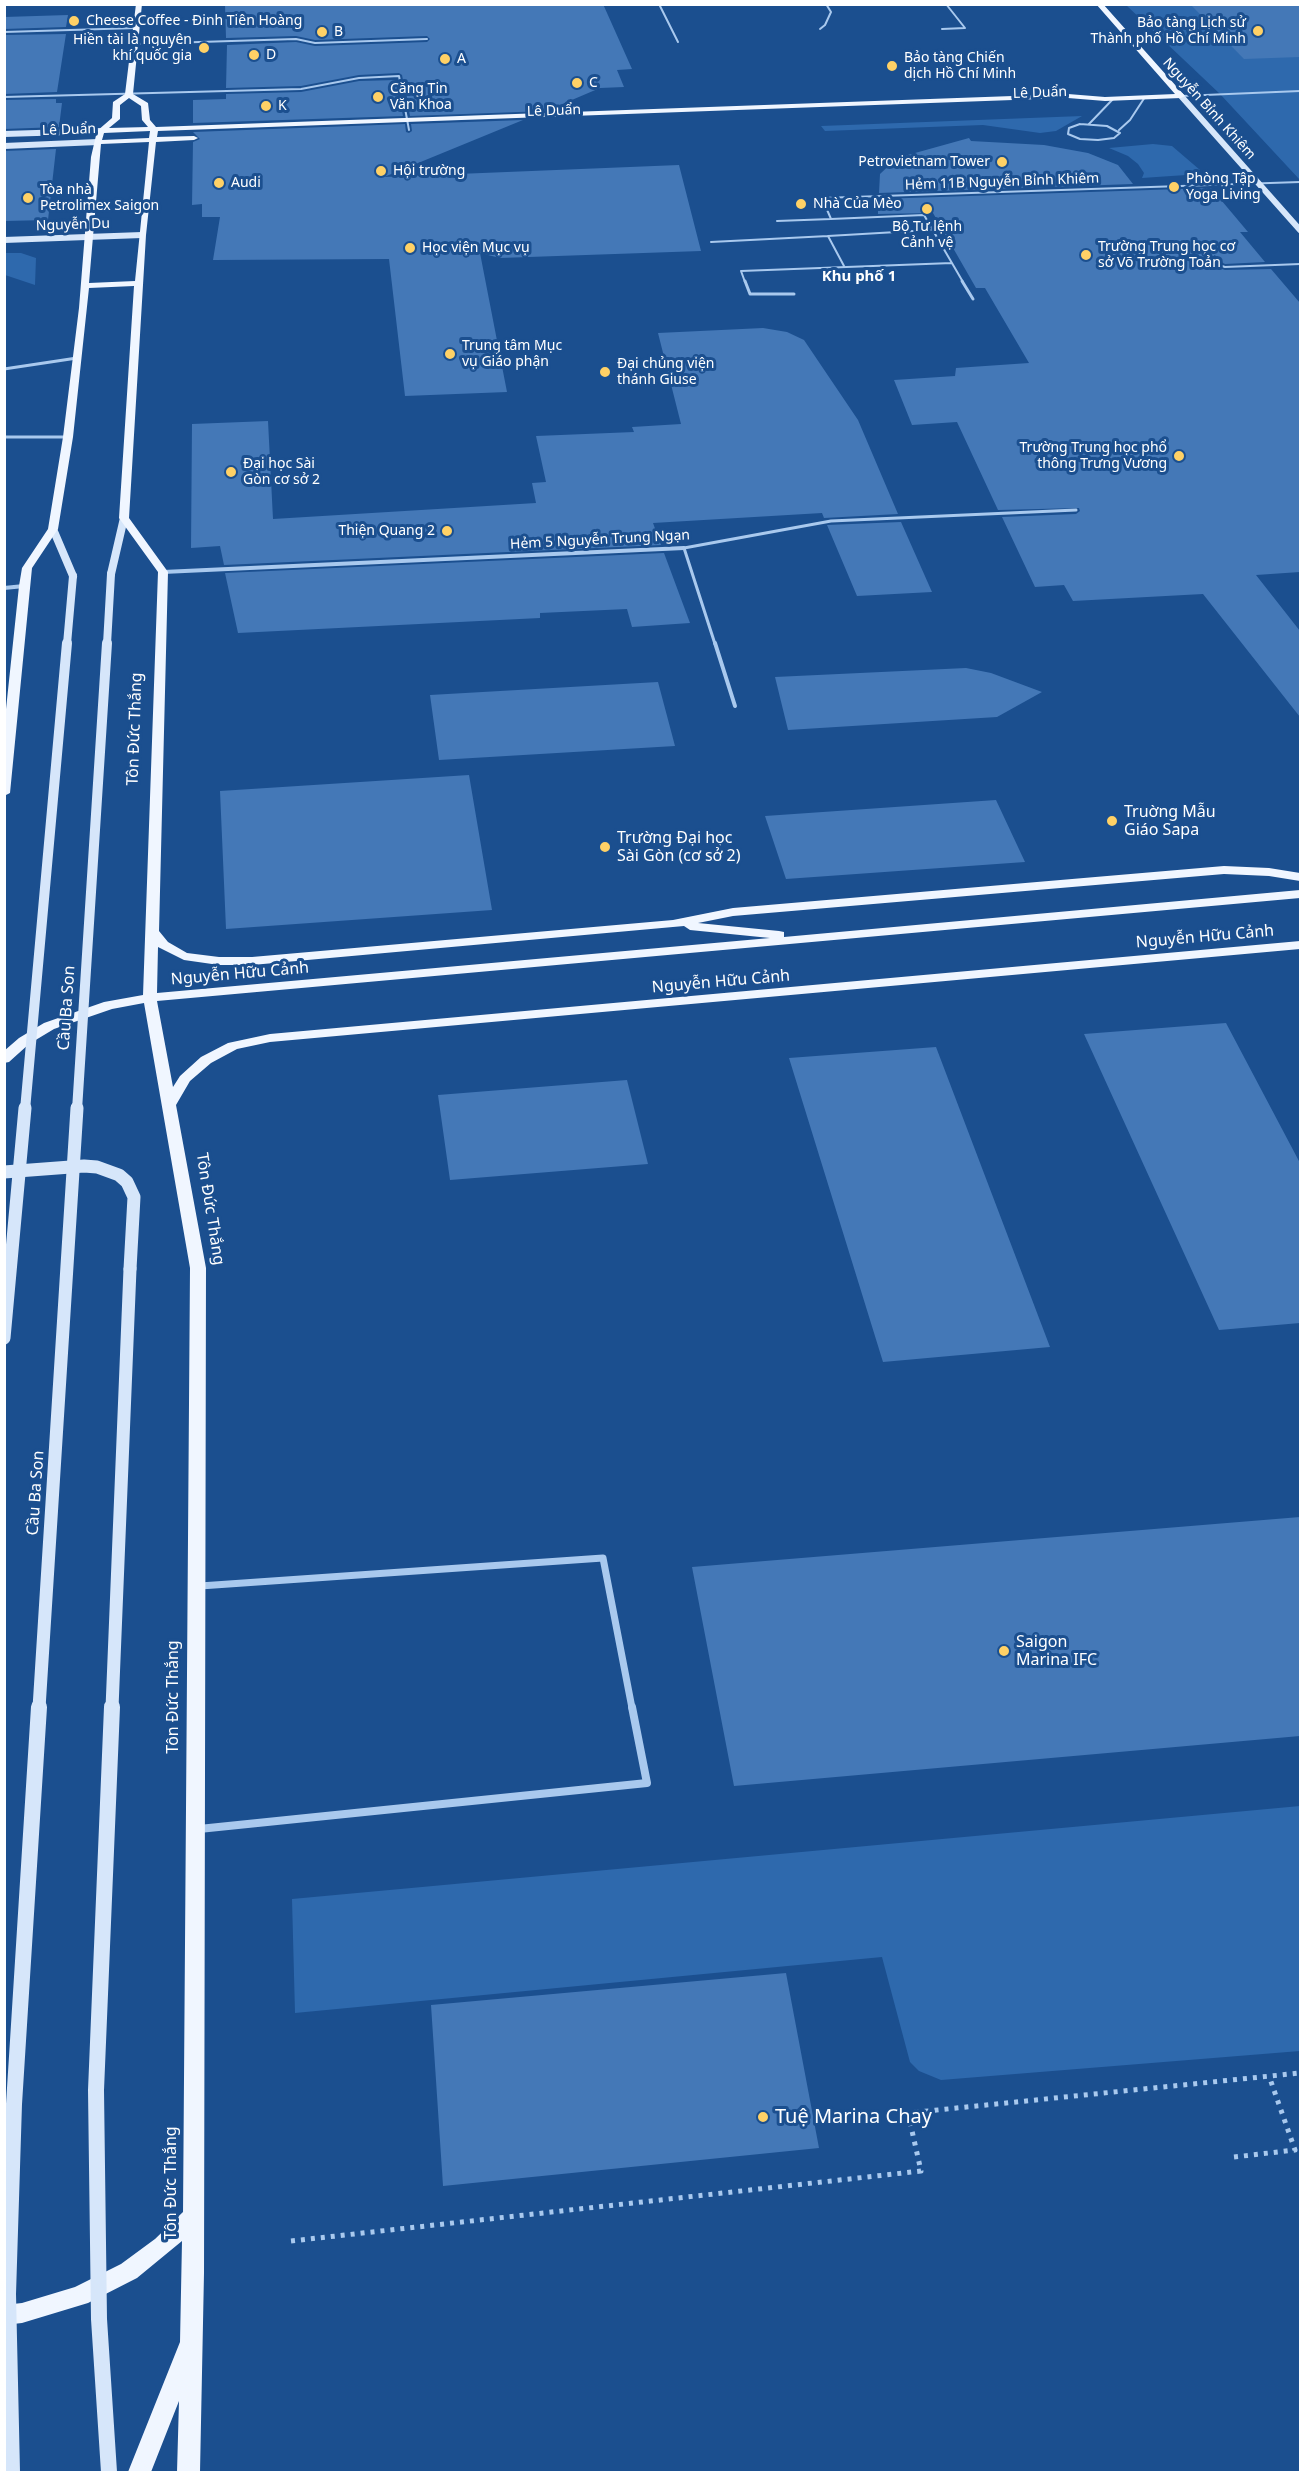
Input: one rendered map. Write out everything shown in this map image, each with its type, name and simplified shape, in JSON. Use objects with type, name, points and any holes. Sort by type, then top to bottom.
[{"type":"main road","points":[[4,793],[27,568],[53,529],[68,438],[98,142],[101,131],[116,118],[116,104],[129,95],[139,4]]},
{"type":"main road","name":"Nguyễn Bỉnh Khiêm","points":[[1099,4],[1300,230]]},
{"type":"main road","points":[[129,95],[145,105],[146,120],[154,129],[142,235],[124,518],[163,572]]},
{"type":"main road","name":"Lê Duẩn","points":[[4,134],[1068,96],[1109,99],[1181,96]]},
{"type":"main road","name":"Lê Duẩn","points":[[947,110],[1077,105],[1109,99]]},
{"type":"main road","points":[[648,111],[652,121]]},
{"type":"main road","points":[[398,130],[420,130]]},
{"type":"main road","name":"Lê Duẩn","points":[[4,146],[203,138]]},
{"type":"main road","name":"Nguyễn Du","points":[[4,240],[142,235]]},
{"type":"main road","points":[[84,286],[140,284]]},
{"type":"main road","name":"Cầu Ba Son","points":[[12,2472],[8,2294],[14,2104],[111,574],[124,518]]},
{"type":"main road","name":"Cầu Ba Son","points":[[4,1338],[73,576],[53,529]]},
{"type":"main road","name":"Tôn Đức Thắng","points":[[163,572],[150,998],[198,1268],[193,2216],[189,2472]]},
{"type":"main road","points":[[151,930],[163,945],[184,956],[219,961],[252,961],[673,924],[733,912],[1224,870],[1269,872],[1300,877]]},
{"type":"main road","name":"Nguyễn Hữu Cảnh","points":[[4,1059],[24,1041],[49,1026],[109,1005],[150,998],[1300,894]]},
{"type":"main road","points":[[673,924],[815,938]]},
{"type":"main road","name":"Nguyễn Hữu Cảnh","points":[[169,1105],[185,1079],[206,1060],[233,1046],[270,1038],[1300,945]]},
{"type":"main road","points":[[4,1172],[97,1167],[119,1175],[127,1182],[134,1197],[96,2090],[99,2319],[109,2472]]},
{"type":"main road","points":[[4,2315],[22,2313],[80,2296],[129,2271],[164,2246],[193,2216]]},
{"type":"main road","name":"Tôn Đức Thắng","points":[[140,2472],[192,2337]]},
{"type":"street","name":"Hẻm 5 Nguyễn Trung Ngạn","points":[[163,572],[684,548]]},
{"type":"street","points":[[4,588],[24,586]]},
{"type":"street","points":[[195,1829],[647,1783],[603,1558],[196,1586]]},
{"type":"lane","points":[[660,4],[678,42]]},
{"type":"lane","points":[[820,28],[828,22],[831,12],[826,4]]},
{"type":"lane","points":[[942,29],[965,28],[946,4]]},
{"type":"lane","points":[[4,32],[137,28]]},
{"type":"lane","points":[[135,44],[296,39],[315,43],[427,39]]},
{"type":"lane","points":[[4,98],[301,89],[359,78],[399,76],[409,120],[409,130]]},
{"type":"lane","points":[[1181,96],[1300,91]]},
{"type":"lane","points":[[1119,130],[1089,124],[1073,126],[1067,131],[1073,136],[1098,140],[1118,136],[1119,130],[1145,97]]},
{"type":"lane","points":[[1089,124],[1099,116],[1109,99]]},
{"type":"lane","points":[[1259,184],[1300,182]]},
{"type":"lane","name":"Hẻm 11B Nguyễn Bỉnh Khiêm","points":[[831,219],[822,198],[1259,184]]},
{"type":"lane","points":[[777,221],[924,215],[973,299]]},
{"type":"lane","points":[[711,242],[932,230]]},
{"type":"lane","points":[[828,236],[844,267]]},
{"type":"lane","points":[[1215,258],[1216,264],[1225,267],[1300,264]]},
{"type":"lane","points":[[794,294],[750,294],[741,271],[952,263]]},
{"type":"lane","points":[[4,369],[77,358]]},
{"type":"lane","points":[[4,437],[68,438]]},
{"type":"lane","name":"Hẻm 5 Nguyễn Trung Ngạn","points":[[684,548],[831,521],[1076,510]]},
{"type":"lane","points":[[684,548],[735,706]]},
{"type":"path","points":[[291,2241],[921,2171],[908,2114],[1300,2073]]},
{"type":"path","points":[[1234,2157],[1295,2150],[1269,2076]]},
{"type":"shaded area","points":[[1126,5],[1300,5],[1300,180],[1220,94]]},
{"type":"shaded area","points":[[1082,116],[1056,131],[1040,133],[983,125],[825,131],[821,126]]},
{"type":"shaded area","points":[[1153,144],[1172,146],[1200,170],[1186,175],[1142,178],[1144,173],[1138,164],[1128,156],[1109,148]]},
{"type":"shaded area","points":[[5,253],[21,253],[36,258],[35,285],[5,275]]},
{"type":"shaded area","points":[[1300,1806],[1300,2051],[941,2080],[919,2071],[910,2062],[882,1957],[295,2013],[292,1899]]},
{"type":"building","points":[[225,4],[603,4],[632,69],[617,70],[624,87],[600,88],[546,111],[410,116],[402,75],[399,73],[359,75],[301,86],[226,88],[227,45],[296,42],[315,46],[427,42],[430,39],[427,36],[315,40],[296,36],[226,38]]},
{"type":"building","name":"Bảo tàng Lịch sử Thành phố Hồ Chí Minh","points":[[1190,4],[1300,4],[1300,57],[1244,59]]},
{"type":"building","points":[[68,15],[66,27],[4,29],[4,17]]},
{"type":"building","points":[[66,34],[57,92],[4,94],[4,35]]},
{"type":"building","points":[[396,80],[403,116],[193,123],[193,100],[226,99],[226,94],[301,92],[359,81]]},
{"type":"building","points":[[56,99],[56,103],[62,103],[59,127],[4,129],[4,100]]},
{"type":"building","points":[[523,120],[384,177],[679,165],[701,251],[500,258],[480,253],[507,392],[405,396],[389,259],[213,260],[220,217],[202,217],[202,204],[192,205],[193,142],[200,139],[193,132],[405,124],[406,132],[409,133],[412,131],[411,124]]},
{"type":"building","name":"Petrovietnam Tower","points":[[969,138],[971,141],[1044,145],[1088,153],[1118,165],[1133,184],[879,193],[880,174],[897,158]]},
{"type":"building","name":"Tòa nhà Petrolimex Saigon","points":[[56,149],[48,220],[4,221],[4,151]]},
{"type":"building","points":[[1211,188],[1248,232],[1240,232],[1265,262],[1225,264],[1215,255],[1212,257],[1213,266],[1225,270],[1271,269],[1300,303],[1300,572],[1256,575],[1300,631],[1300,717],[1203,594],[1073,601],[1064,585],[1035,587],[1002,517],[1076,514],[1080,511],[1079,508],[998,510],[957,422],[912,425],[894,380],[955,376],[956,368],[1029,363],[985,288],[976,288],[933,213],[878,214],[878,199]]},
{"type":"building","points":[[763,328],[787,332],[804,340],[858,420],[898,514],[824,518],[822,513],[653,523],[661,545],[224,565],[220,546],[191,548],[192,424],[268,421],[273,519],[536,503],[532,483],[546,482],[536,436],[634,432],[632,427],[681,424],[658,333]]},
{"type":"building","points":[[901,522],[932,592],[857,596],[827,525]]},
{"type":"building","points":[[664,553],[690,623],[632,627],[627,609],[540,613],[540,618],[238,633],[225,573]]},
{"type":"building","points":[[966,668],[991,673],[1042,692],[997,717],[788,730],[775,677]]},
{"type":"building","points":[[658,682],[675,746],[439,760],[430,695]]},
{"type":"building","points":[[469,775],[492,910],[226,929],[220,791]]},
{"type":"building","points":[[996,800],[1025,862],[786,879],[765,816]]},
{"type":"building","points":[[1226,1023],[1300,1163],[1300,1323],[1219,1330],[1084,1034]]},
{"type":"building","points":[[936,1047],[1050,1347],[883,1362],[789,1058]]},
{"type":"building","points":[[627,1080],[648,1164],[450,1180],[438,1095]]},
{"type":"building","name":"Saigon Marina IFC","points":[[1300,1517],[1300,1736],[734,1786],[692,1567]]},
{"type":"building","points":[[786,1973],[819,2148],[443,2186],[431,2005]]},
{"type":"place","name":"Cheese Coffee - Đinh Tiên Hoàng","points":[[74,21]]},
{"type":"place","name":"Bảo tàng Lịch sử Thành phố Hồ Chí Minh","points":[[1258,31]]},
{"type":"place","name":"B","points":[[322,32]]},
{"type":"place","name":"Hiền tài là nguyên khí quốc gia","points":[[204,48]]},
{"type":"place","name":"D","points":[[254,55]]},
{"type":"place","name":"A","points":[[445,59]]},
{"type":"place","name":"Bảo tàng Chiến dịch Hồ Chí Minh","points":[[892,66]]},
{"type":"place","name":"C","points":[[577,83]]},
{"type":"place","name":"Căng Tin Văn Khoa","points":[[378,97]]},
{"type":"place","name":"K","points":[[266,106]]},
{"type":"place","name":"Petrovietnam Tower","points":[[1002,162]]},
{"type":"place","name":"Hội trường","points":[[381,171]]},
{"type":"place","name":"Audi","points":[[219,183]]},
{"type":"place","name":"Phòng Tập Yoga Living","points":[[1174,187]]},
{"type":"place","name":"Tòa nhà Petrolimex Saigon","points":[[28,198]]},
{"type":"place","name":"Nhà Của Mèo","points":[[801,204]]},
{"type":"place","name":"Bộ Tư lệnh Cảnh vệ","points":[[927,209]]},
{"type":"place","name":"Học viện Mục vụ","points":[[410,248]]},
{"type":"place","name":"Trường Trung học cơ sở Võ Trường Toản","points":[[1086,255]]},
{"type":"place","name":"Trung tâm Mục vụ Giáo phận","points":[[450,354]]},
{"type":"place","name":"Đại chủng viện thánh Giuse","points":[[605,372]]},
{"type":"place","name":"Trường Trung học phổ thông Trưng Vương","points":[[1179,456]]},
{"type":"place","name":"Đại học Sài Gòn cơ sở 2","points":[[231,472]]},
{"type":"place","name":"Thiện Quang 2","points":[[447,531]]},
{"type":"place","name":"Truờng Mẫu Giáo Sapa","points":[[1112,821]]},
{"type":"place","name":"Trường Đại học Sài Gòn (cơ sở 2)","points":[[605,847]]},
{"type":"place","name":"Saigon Marina IFC","points":[[1004,1651]]},
{"type":"place","name":"Tuệ Marina Chay","points":[[763,2117]]},
{"type":"district","name":"Khu phố 1","points":[[859,277]]}]
